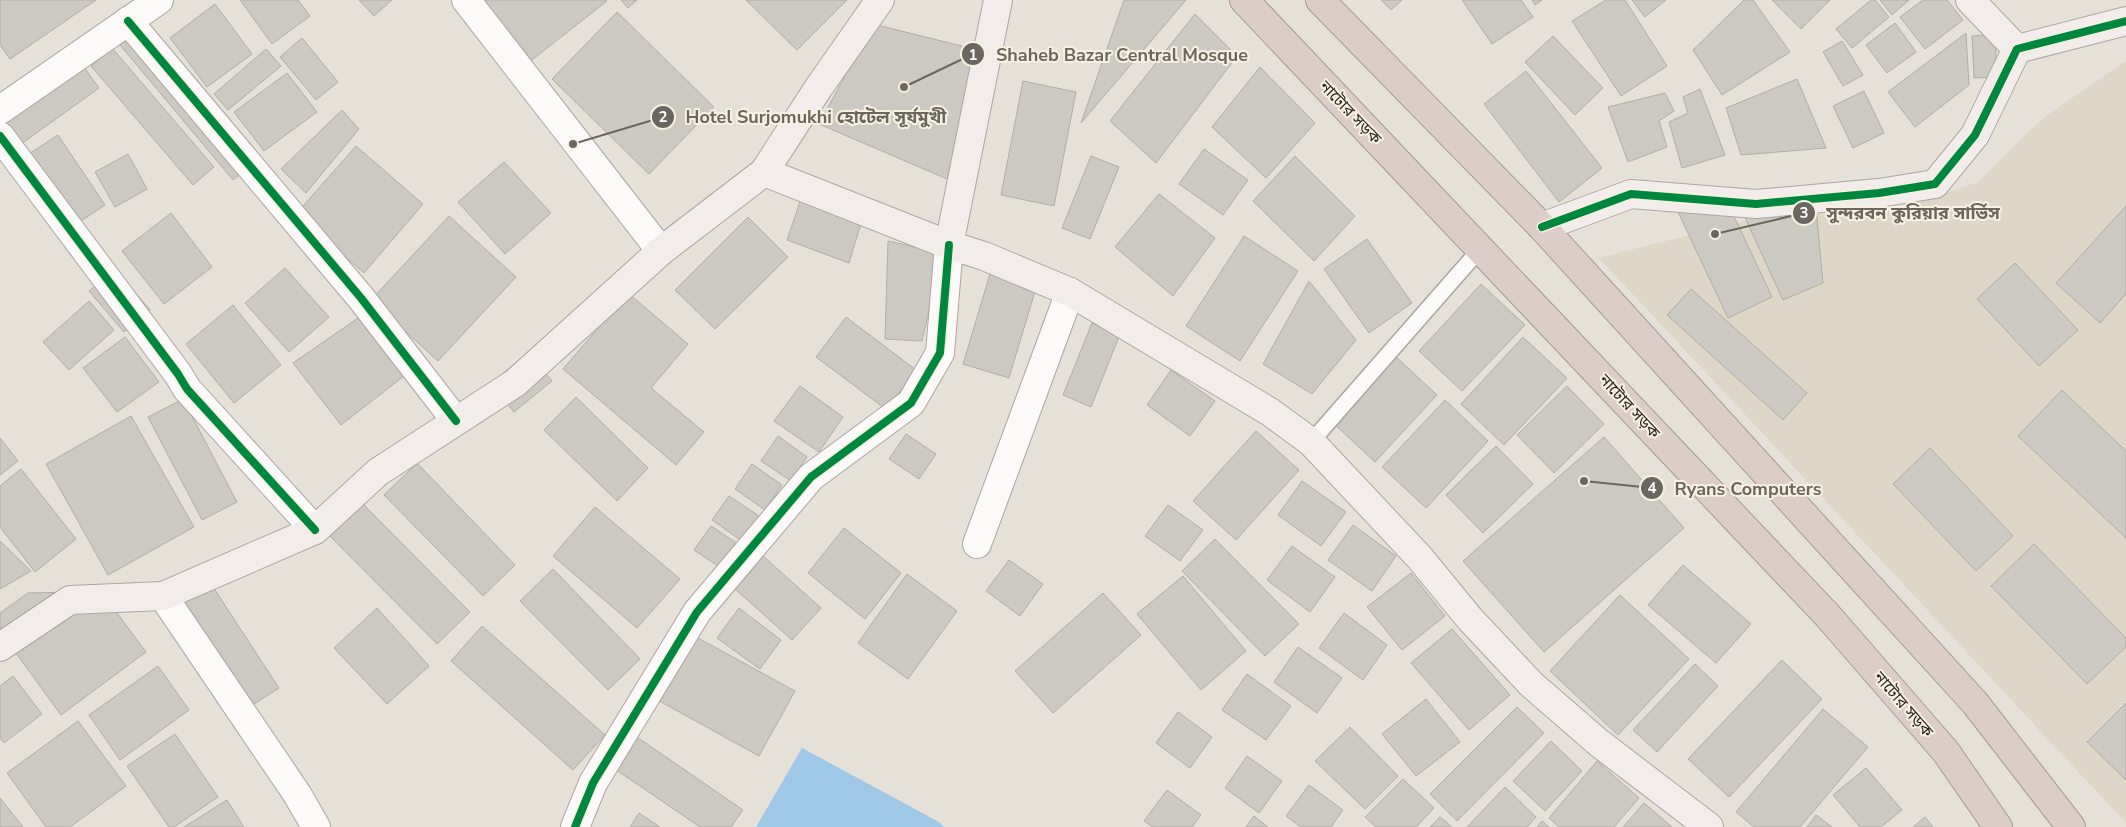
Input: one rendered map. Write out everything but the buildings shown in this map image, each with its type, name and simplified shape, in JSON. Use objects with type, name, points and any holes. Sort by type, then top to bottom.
[{"type":"highway","name":"নাটোর সড়ক","points":[[1244,0],[1828,616],[1946,752],[1998,827]]},
{"type":"highway","points":[[1320,0],[1542,227],[1975,703],[2071,827]]},
{"type":"main road","points":[[0,647],[70,600],[163,596],[315,530],[378,472],[515,383],[661,251],[764,172],[818,88],[880,0]]},
{"type":"main road","points":[[949,245],[998,0]]},
{"type":"main road","points":[[1970,0],[2017,49]]},
{"type":"main road","points":[[2017,49],[2126,22]]},
{"type":"main road","points":[[1542,227],[1632,194],[1756,204],[1879,193],[1935,184],[1975,136],[2017,49]]},
{"type":"main road","points":[[764,172],[949,245],[984,256],[1070,292],[1270,412],[1311,442],[1420,558],[1470,620],[1531,684],[1599,743],[1709,827]]},
{"type":"street","points":[[0,110],[159,0]]},
{"type":"street","points":[[466,0],[661,251]]},
{"type":"street","points":[[128,21],[361,298],[456,422]]},
{"type":"street","points":[[0,136],[178,374],[187,389],[315,530]]},
{"type":"street","points":[[574,827],[592,784],[697,612],[811,476],[911,403],[940,353],[949,245]]},
{"type":"street","points":[[977,544],[1070,292]]},
{"type":"street","points":[[163,596],[297,794],[316,827]]},
{"type":"lane","points":[[1311,442],[1481,248]]},
{"type":"shaded area","points":[[2126,61],[2126,823],[1599,258],[1760,217],[1899,209],[1978,182],[2043,118]]},
{"type":"water","points":[[802,748],[939,822],[944,827],[756,827]]},
{"type":"cycle path","points":[[128,21],[361,298],[456,421]]},
{"type":"cycle path","points":[[1542,227],[1631,194],[1756,204],[1879,193],[1935,184],[1975,135],[2017,49],[2126,21]]},
{"type":"cycle path","points":[[0,136],[178,374],[187,389],[315,530]]},
{"type":"cycle path","points":[[575,827],[593,783],[697,612],[811,477],[911,403],[940,353],[949,245]]},
{"type":"place","name":"Shaheb Bazar Central Mosque","points":[[904,87]]},
{"type":"place","name":"Hotel Surjomukhi হোটেল সূর্যমুখী","points":[[573,144]]},
{"type":"place","name":"সুন্দরবন কুরিয়ার সার্ভিস","points":[[1715,234]]},
{"type":"place","name":"Ryans Computers","points":[[1584,481]]}]
